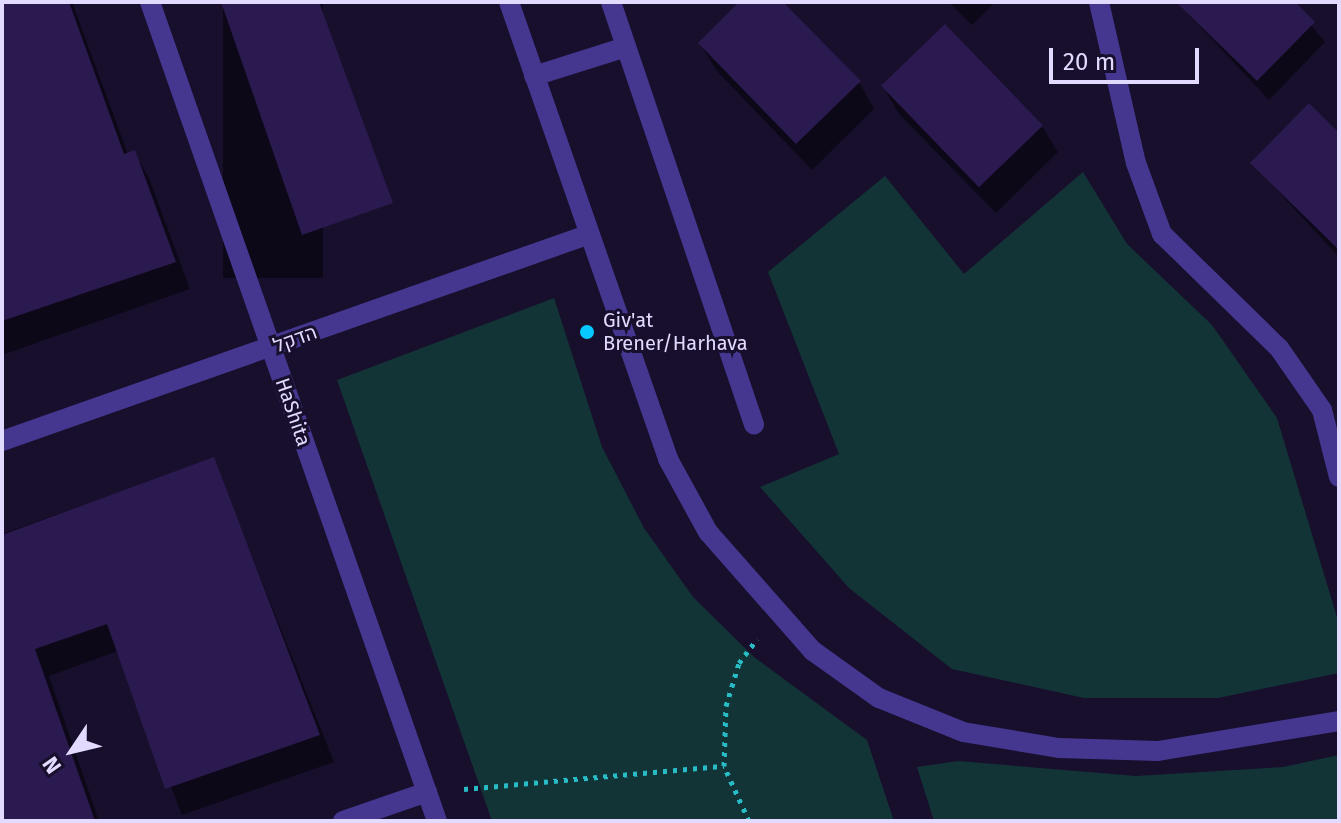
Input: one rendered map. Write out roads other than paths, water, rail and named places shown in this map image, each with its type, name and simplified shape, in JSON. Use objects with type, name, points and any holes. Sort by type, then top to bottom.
[{"type":"street","name":"HaShita","points":[[150,2],[437,821]]},
{"type":"street","points":[[509,2],[587,235],[668,459],[708,532],[813,651],[879,698],[963,732],[1059,748],[1158,751],[1339,721]]},
{"type":"street","points":[[611,2],[754,424]]},
{"type":"street","points":[[1099,2],[1136,163],[1162,234],[1279,348],[1322,410],[1339,477]]},
{"type":"street","points":[[534,76],[626,47]]},
{"type":"street","name":"הדקל","points":[[2,441],[587,235]]},
{"type":"street","points":[[343,821],[427,792]]},
{"type":"place","name":"Giv'at Brener/Harhava","points":[[587,332]]}]
